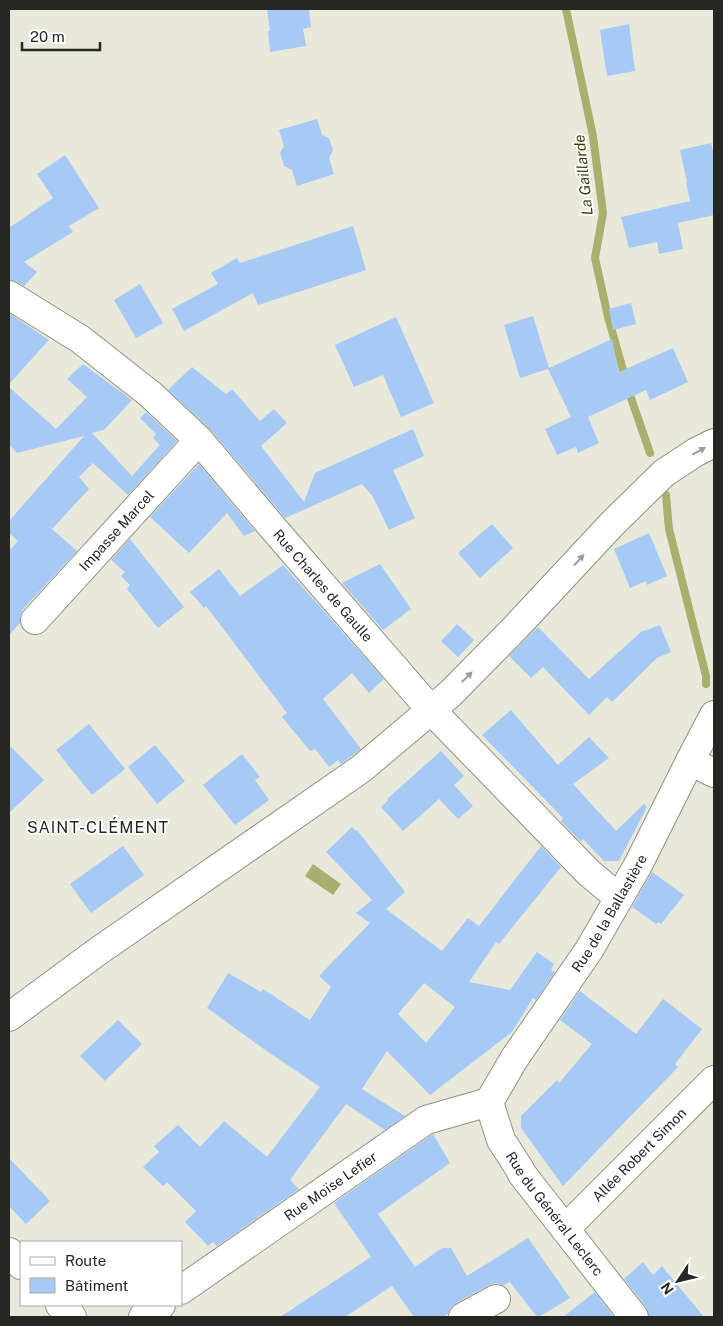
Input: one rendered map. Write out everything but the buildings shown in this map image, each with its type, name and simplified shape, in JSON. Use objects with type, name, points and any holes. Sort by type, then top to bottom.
[{"type":"street","name":"Rue Charles de Gaulle","points":[[9,295],[80,338],[150,394],[199,440],[431,710],[589,873],[619,898]]},
{"type":"street","name":"Impasse Marcel","points":[[35,620],[199,440]]},
{"type":"street","points":[[9,1017],[97,952],[361,770],[450,694],[516,627],[612,524],[664,473],[696,452],[714,443]]},
{"type":"street","name":"Rue de la Ballastière","points":[[489,1102],[514,1059],[589,950],[637,867],[714,715]]},
{"type":"street","points":[[690,761],[714,773]]},
{"type":"street","name":"Allée Robert Simon","points":[[565,1229],[714,1080]]},
{"type":"street","name":"Rue du Général Leclerc","points":[[489,1102],[501,1140],[522,1174],[634,1317]]},
{"type":"street","name":"Rue Moïse Lefier","points":[[182,1289],[426,1120],[489,1102]]},
{"type":"street","points":[[9,1252],[20,1264]]},
{"type":"street","points":[[463,1317],[496,1299]]},
{"type":"street","points":[[61,1306],[72,1317]]},
{"type":"street","points":[[143,1317],[160,1306]]},
{"type":"shaded area","points":[[313,864],[341,884],[333,895],[305,876]]},
{"type":"waterway","name":"La Gaillarde","points":[[566,9],[593,136],[603,213],[595,258],[608,317],[631,398],[650,453]]},
{"type":"waterway","name":"La Gaillarde","points":[[666,495],[669,529],[706,676],[706,684]]},
{"type":"district","name":"SAINT-CLÉMENT","points":[[98,827]]}]
